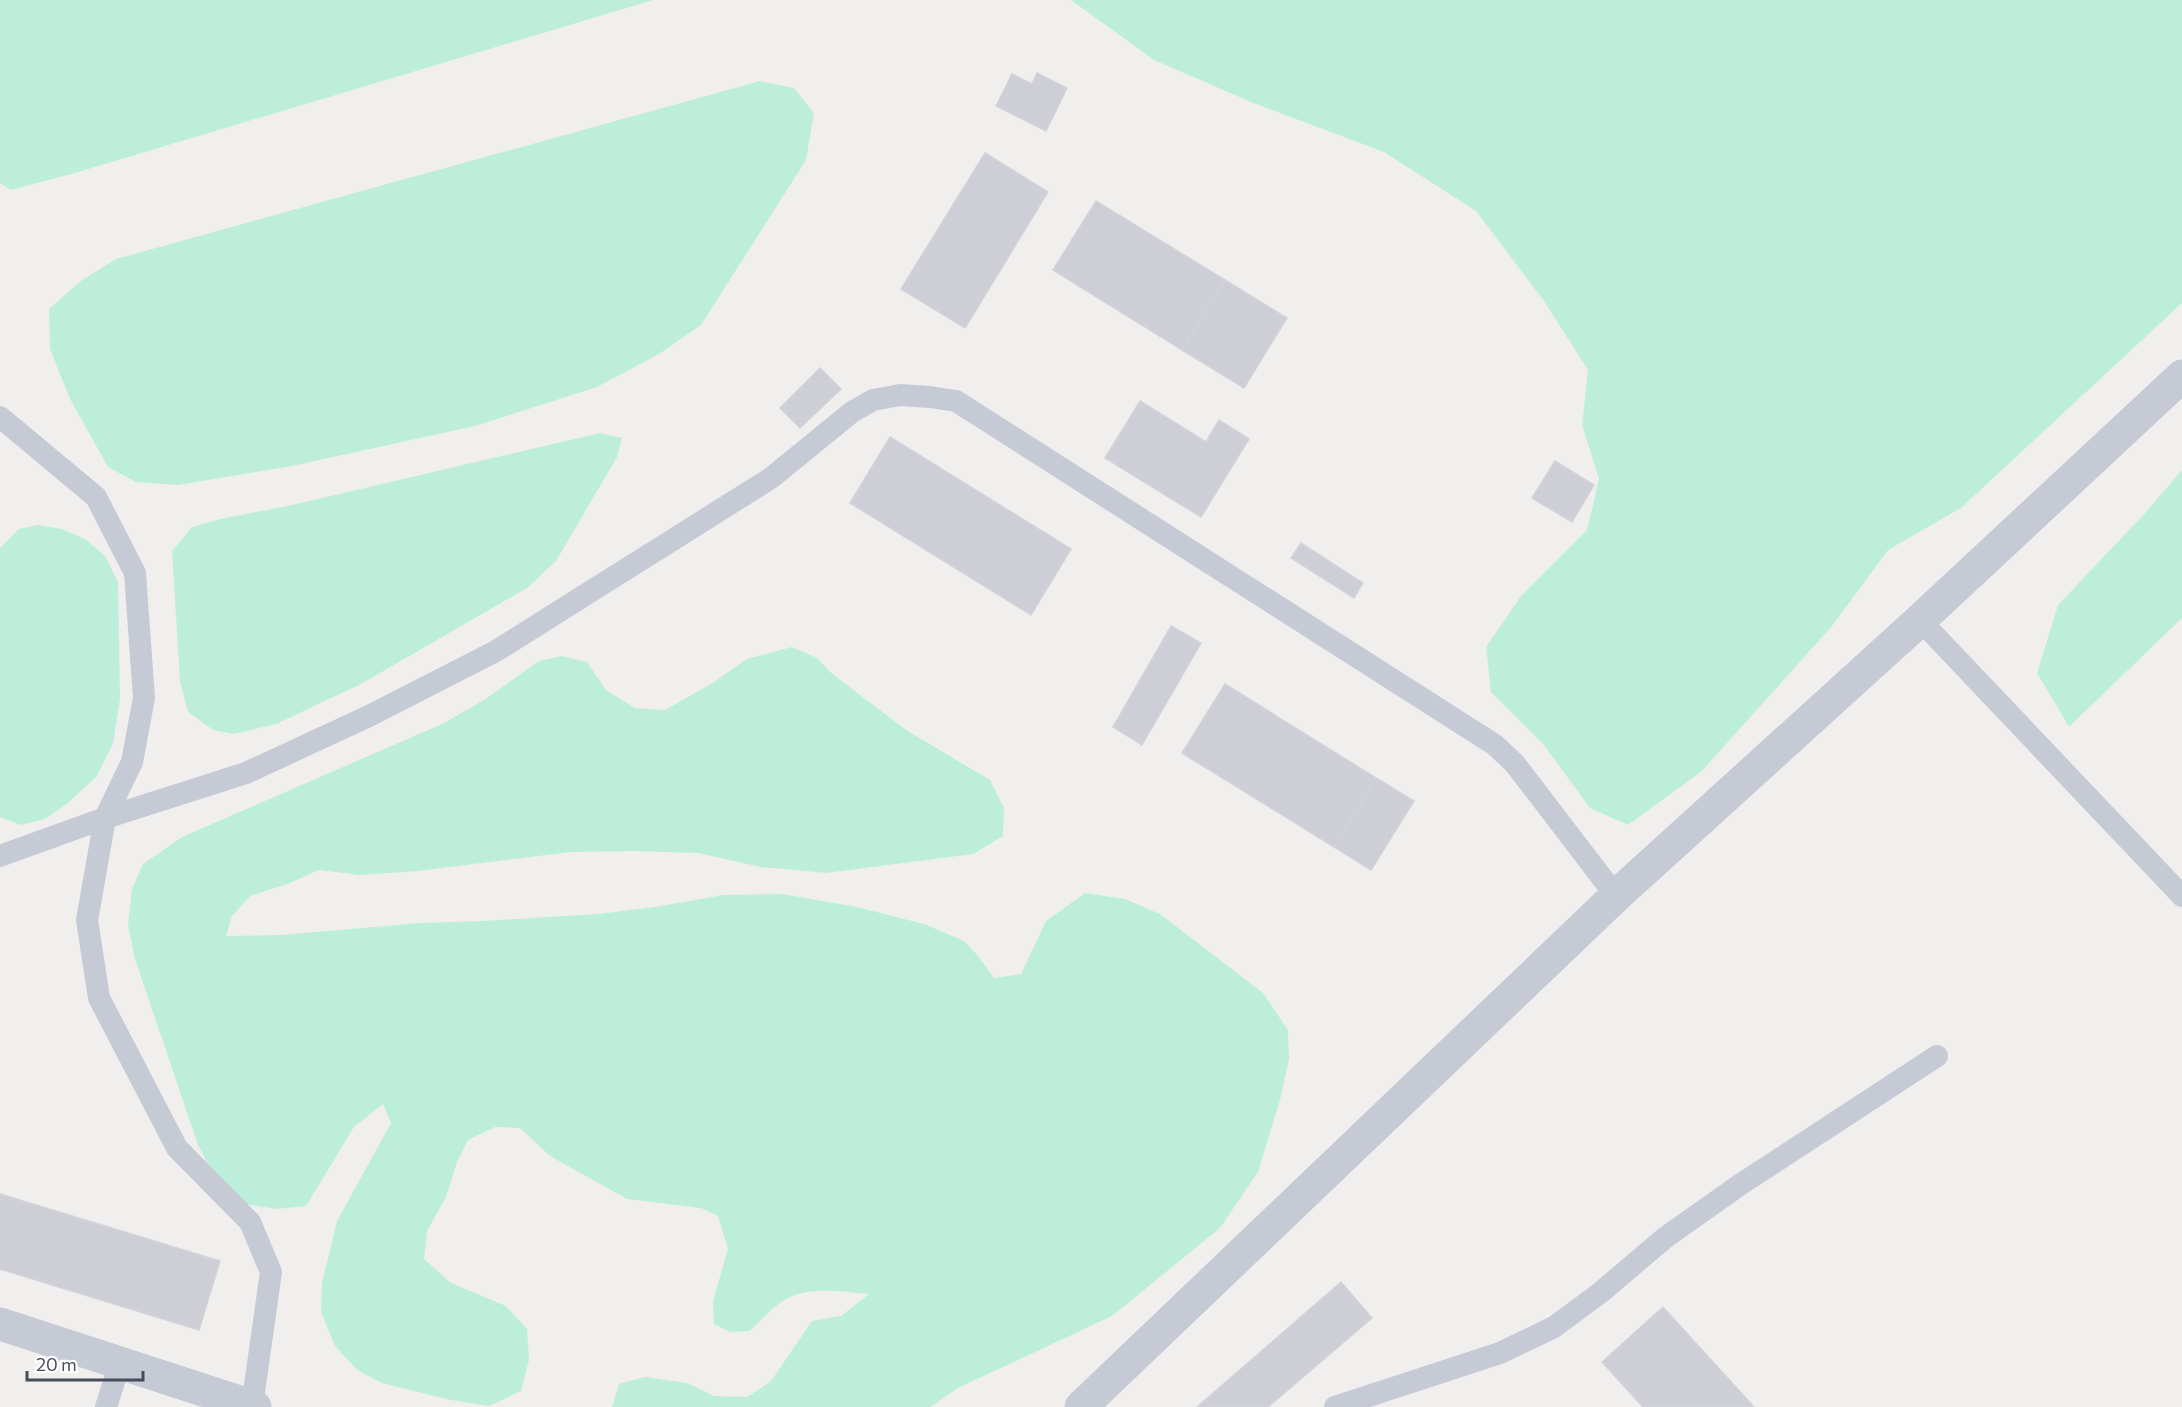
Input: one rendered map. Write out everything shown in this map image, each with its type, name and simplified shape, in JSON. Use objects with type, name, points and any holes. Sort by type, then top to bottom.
[{"type":"street","points":[[1081,1407],[1616,896],[1920,620],[2182,376]]},
{"type":"street","points":[[0,1324],[253,1407]]},
{"type":"lane","points":[[0,856],[105,818],[246,773],[380,711],[496,651],[752,491],[852,412],[873,400],[900,395],[956,401],[1495,745],[1515,764],[1616,896]]},
{"type":"lane","points":[[0,417],[96,497],[135,573],[144,698],[132,762],[105,818],[87,920],[99,998],[177,1148],[250,1222],[271,1272],[253,1407]]},
{"type":"lane","points":[[1920,620],[2182,896]]},
{"type":"lane","points":[[1335,1407],[1500,1353],[1554,1327],[1600,1293],[1666,1237],[1741,1184],[1937,1056]]},
{"type":"lane","points":[[106,1407],[120,1363]]},
{"type":"green space","points":[[0,0],[653,0],[75,173],[11,190],[0,183]]},
{"type":"green space","points":[[1071,0],[2182,0],[2182,303],[1961,508],[1888,550],[1832,626],[1702,771],[1628,825],[1590,808],[1543,744],[1491,692],[1486,647],[1521,596],[1587,530],[1599,479],[1582,425],[1588,370],[1544,301],[1476,211],[1384,152],[1251,102],[1154,60]]},
{"type":"green space","points":[[760,81],[794,88],[814,113],[806,160],[701,325],[659,354],[597,387],[475,426],[292,466],[178,485],[136,482],[108,467],[70,399],[50,349],[49,309],[82,280],[116,259]]},
{"type":"green space","points":[[600,433],[622,438],[617,457],[556,561],[527,588],[361,684],[276,724],[234,734],[213,730],[188,712],[180,681],[172,551],[192,527]]},
{"type":"green space","points":[[2182,470],[2182,618],[2069,727],[2037,673],[2058,605],[2146,512]]},
{"type":"green space","points":[[38,525],[62,529],[85,539],[105,556],[118,582],[120,699],[113,744],[96,777],[68,803],[45,819],[21,825],[0,817],[0,548],[19,529]]},
{"type":"green space","points":[[792,647],[817,658],[830,672],[906,730],[990,780],[1004,808],[1003,836],[973,854],[826,873],[761,867],[698,853],[634,851],[571,852],[418,871],[360,875],[319,870],[287,884],[250,896],[232,916],[226,936],[280,935],[420,923],[598,914],[723,895],[783,894],[857,907],[924,924],[964,941],[994,978],[1021,974],[1046,921],[1085,893],[1125,899],[1160,914],[1263,993],[1288,1030],[1289,1059],[1280,1100],[1258,1172],[1220,1228],[1112,1316],[958,1388],[930,1407],[612,1407],[619,1384],[645,1377],[687,1383],[714,1396],[747,1397],[771,1381],[812,1321],[841,1316],[869,1294],[824,1290],[798,1294],[778,1304],[750,1331],[730,1332],[714,1324],[713,1301],[728,1249],[718,1216],[701,1208],[627,1199],[550,1156],[520,1128],[495,1127],[468,1140],[457,1162],[446,1197],[427,1231],[424,1259],[451,1283],[506,1306],[527,1329],[529,1360],[521,1391],[489,1406],[451,1400],[382,1383],[357,1370],[335,1346],[321,1312],[322,1283],[337,1221],[391,1123],[383,1104],[354,1127],[306,1206],[277,1209],[243,1204],[221,1189],[198,1145],[135,959],[128,925],[132,889],[143,864],[182,837],[444,723],[487,698],[539,661],[562,656],[587,662],[606,690],[635,708],[665,710],[714,682],[747,659]]},
{"type":"building","points":[[1037,73],[1067,88],[1046,131],[996,106],[1012,74],[1032,84]]},
{"type":"building","points":[[985,153],[1048,192],[965,328],[901,289]]},
{"type":"building","points":[[1096,201],[1225,280],[1182,350],[1053,270]]},
{"type":"building","points":[[1225,280],[1287,318],[1244,388],[1182,350]]},
{"type":"building","points":[[820,368],[841,389],[800,428],[780,408]]},
{"type":"building","points":[[1140,401],[1206,442],[1219,420],[1249,439],[1201,517],[1105,458]]},
{"type":"building","points":[[890,437],[1071,549],[1031,615],[850,503]]},
{"type":"building","points":[[1555,461],[1594,485],[1572,522],[1532,498]]},
{"type":"building","points":[[1301,543],[1363,583],[1354,598],[1291,558]]},
{"type":"building","points":[[1171,626],[1201,643],[1142,745],[1113,727]]},
{"type":"building","points":[[1225,684],[1376,778],[1334,847],[1182,753]]},
{"type":"building","points":[[1376,778],[1414,801],[1371,870],[1334,847]]},
{"type":"building","points":[[0,1194],[220,1261],[199,1330],[0,1269]]},
{"type":"building","points":[[1341,1282],[1372,1318],[1268,1407],[1197,1407]]},
{"type":"building","points":[[1663,1307],[1754,1407],[1643,1407],[1602,1362]]}]
